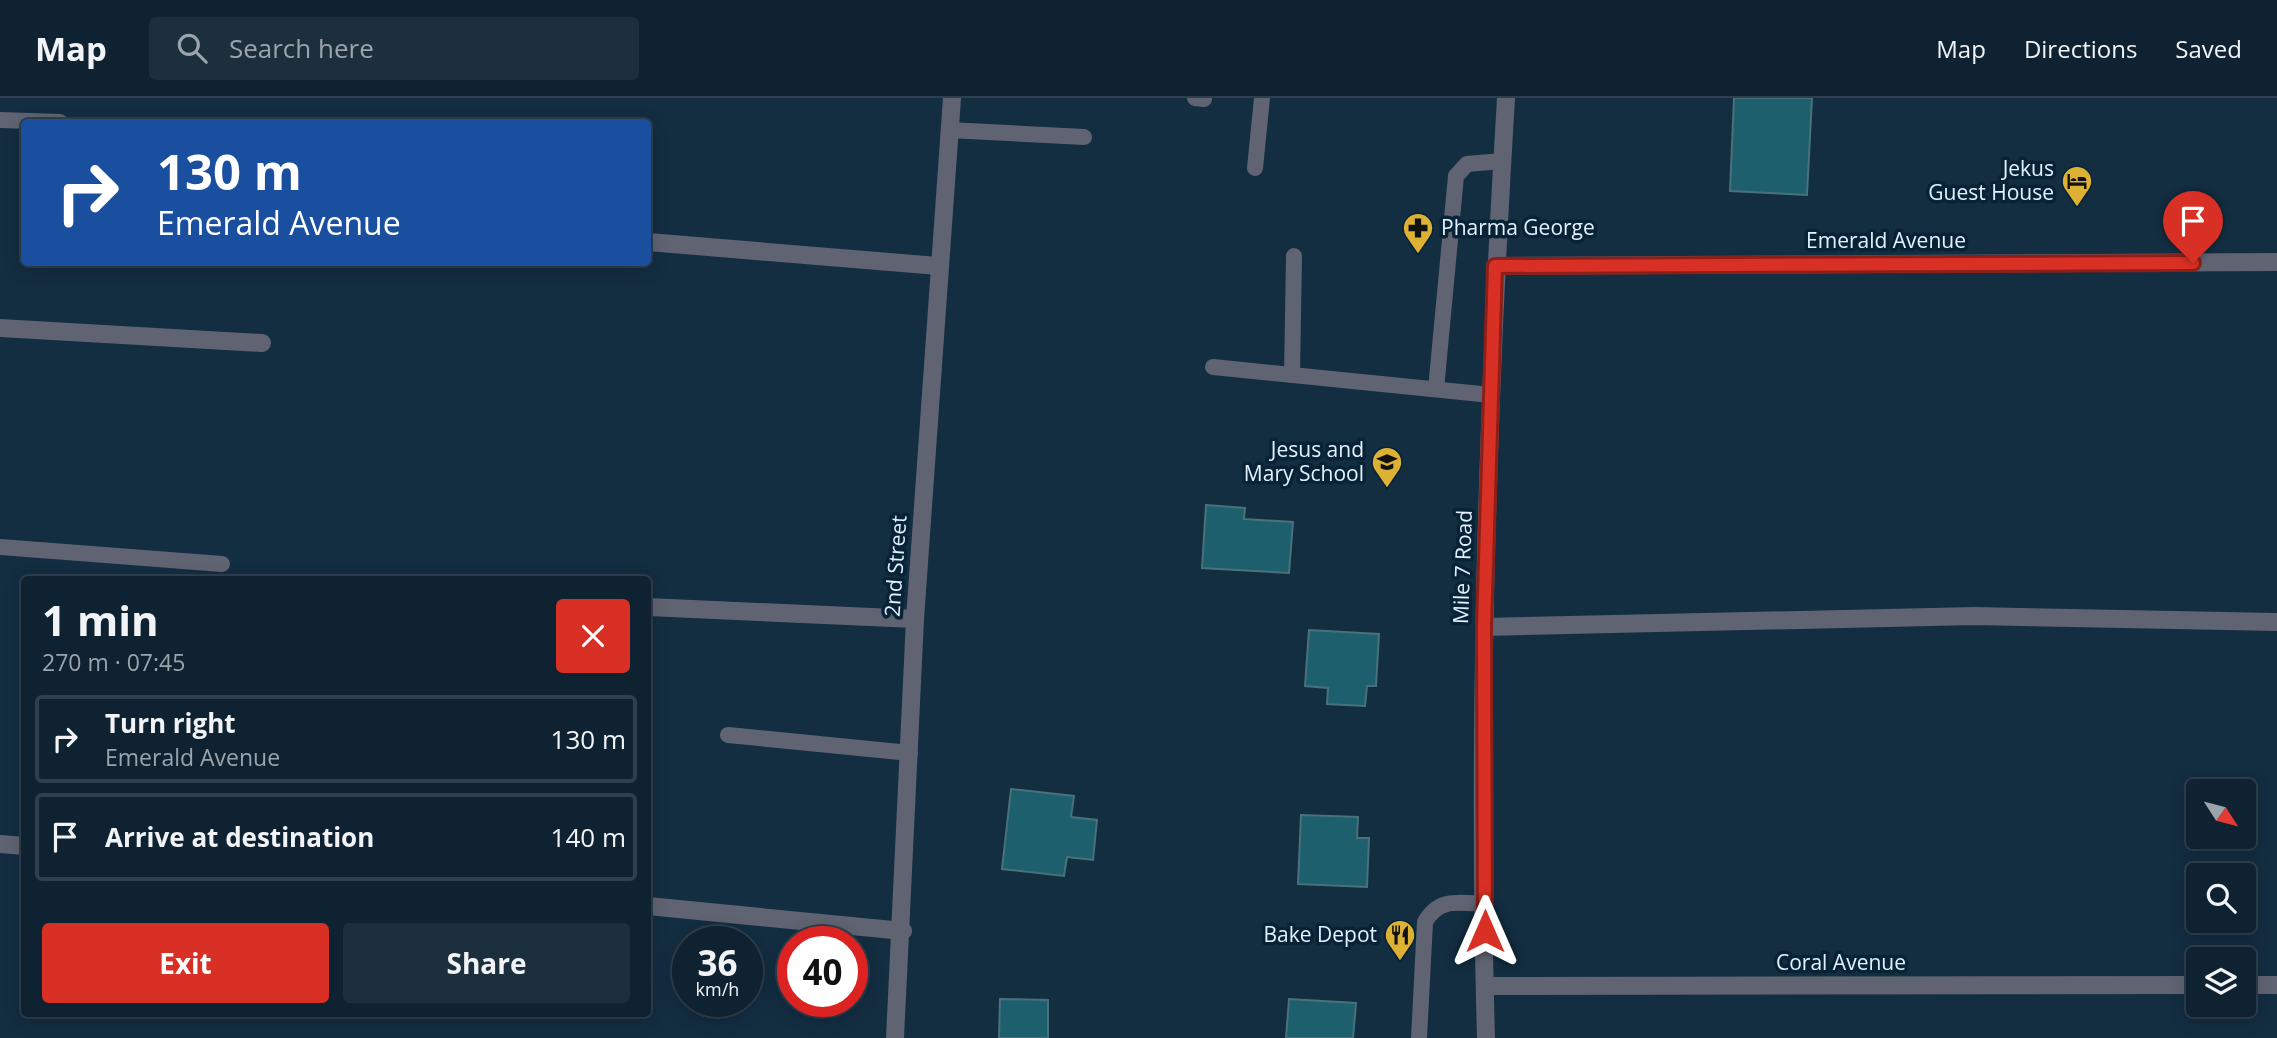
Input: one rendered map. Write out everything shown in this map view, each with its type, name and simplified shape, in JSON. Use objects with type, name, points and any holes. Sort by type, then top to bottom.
[{"type":"street","name":"2nd Street","points":[[895,1038],[903,931],[915,619],[952,98]]},
{"type":"street","name":"Mile 7 Road","points":[[1486,1038],[1484,627],[1495,266],[1506,98]]},
{"type":"street","points":[[651,242],[938,266]]},
{"type":"street","name":"Emerald Avenue","points":[[1495,266],[2277,262]]},
{"type":"street","points":[[0,328],[262,343]]},
{"type":"street","points":[[651,607],[915,619]]},
{"type":"street","points":[[1484,627],[1975,617],[2277,622]]},
{"type":"street","points":[[0,844],[21,846]]},
{"type":"street","points":[[651,906],[903,931]]},
{"type":"street","name":"Coral Avenue","points":[[1485,986],[2186,985]]},
{"type":"street","points":[[2256,985],[2277,985]]},
{"type":"lane","points":[[1195,98],[1204,99]]},
{"type":"lane","points":[[1255,168],[1262,98]]},
{"type":"lane","points":[[0,120],[21,121]]},
{"type":"lane","points":[[949,130],[1084,137]]},
{"type":"lane","points":[[1436,389],[1456,176],[1468,164],[1502,161]]},
{"type":"lane","points":[[1292,375],[1294,256]]},
{"type":"lane","points":[[1213,367],[1491,395]]},
{"type":"lane","points":[[0,547],[222,564]]},
{"type":"lane","points":[[728,735],[910,752]]},
{"type":"lane","points":[[1419,1038],[1425,922],[1432,910],[1442,902],[1485,904]]},
{"type":"building","points":[[1734,98],[1812,98],[1807,195],[1730,191]]},
{"type":"building","points":[[1206,505],[1245,508],[1244,519],[1293,522],[1289,573],[1202,568]]},
{"type":"building","points":[[1309,630],[1379,634],[1376,686],[1367,686],[1365,706],[1327,704],[1328,688],[1305,686]]},
{"type":"building","points":[[1011,789],[1074,796],[1071,817],[1097,820],[1093,860],[1067,857],[1064,876],[1002,869]]},
{"type":"building","points":[[1301,815],[1358,817],[1357,838],[1369,838],[1367,887],[1298,884]]},
{"type":"building","points":[[1000,999],[1048,1000],[1048,1038],[999,1038]]},
{"type":"building","points":[[1289,999],[1356,1003],[1353,1038],[1286,1038]]},
{"type":"place","name":"Jekus Guest House","points":[[2077,208]]},
{"type":"place","name":"Pharma George","points":[[1418,255]]},
{"type":"place","name":"Jesus and Mary School","points":[[1387,489]]},
{"type":"place","name":"Bake Depot","points":[[1400,962]]},
{"type":"route","points":[[1485,931],[1484,627],[1495,266],[2193,263]]}]
